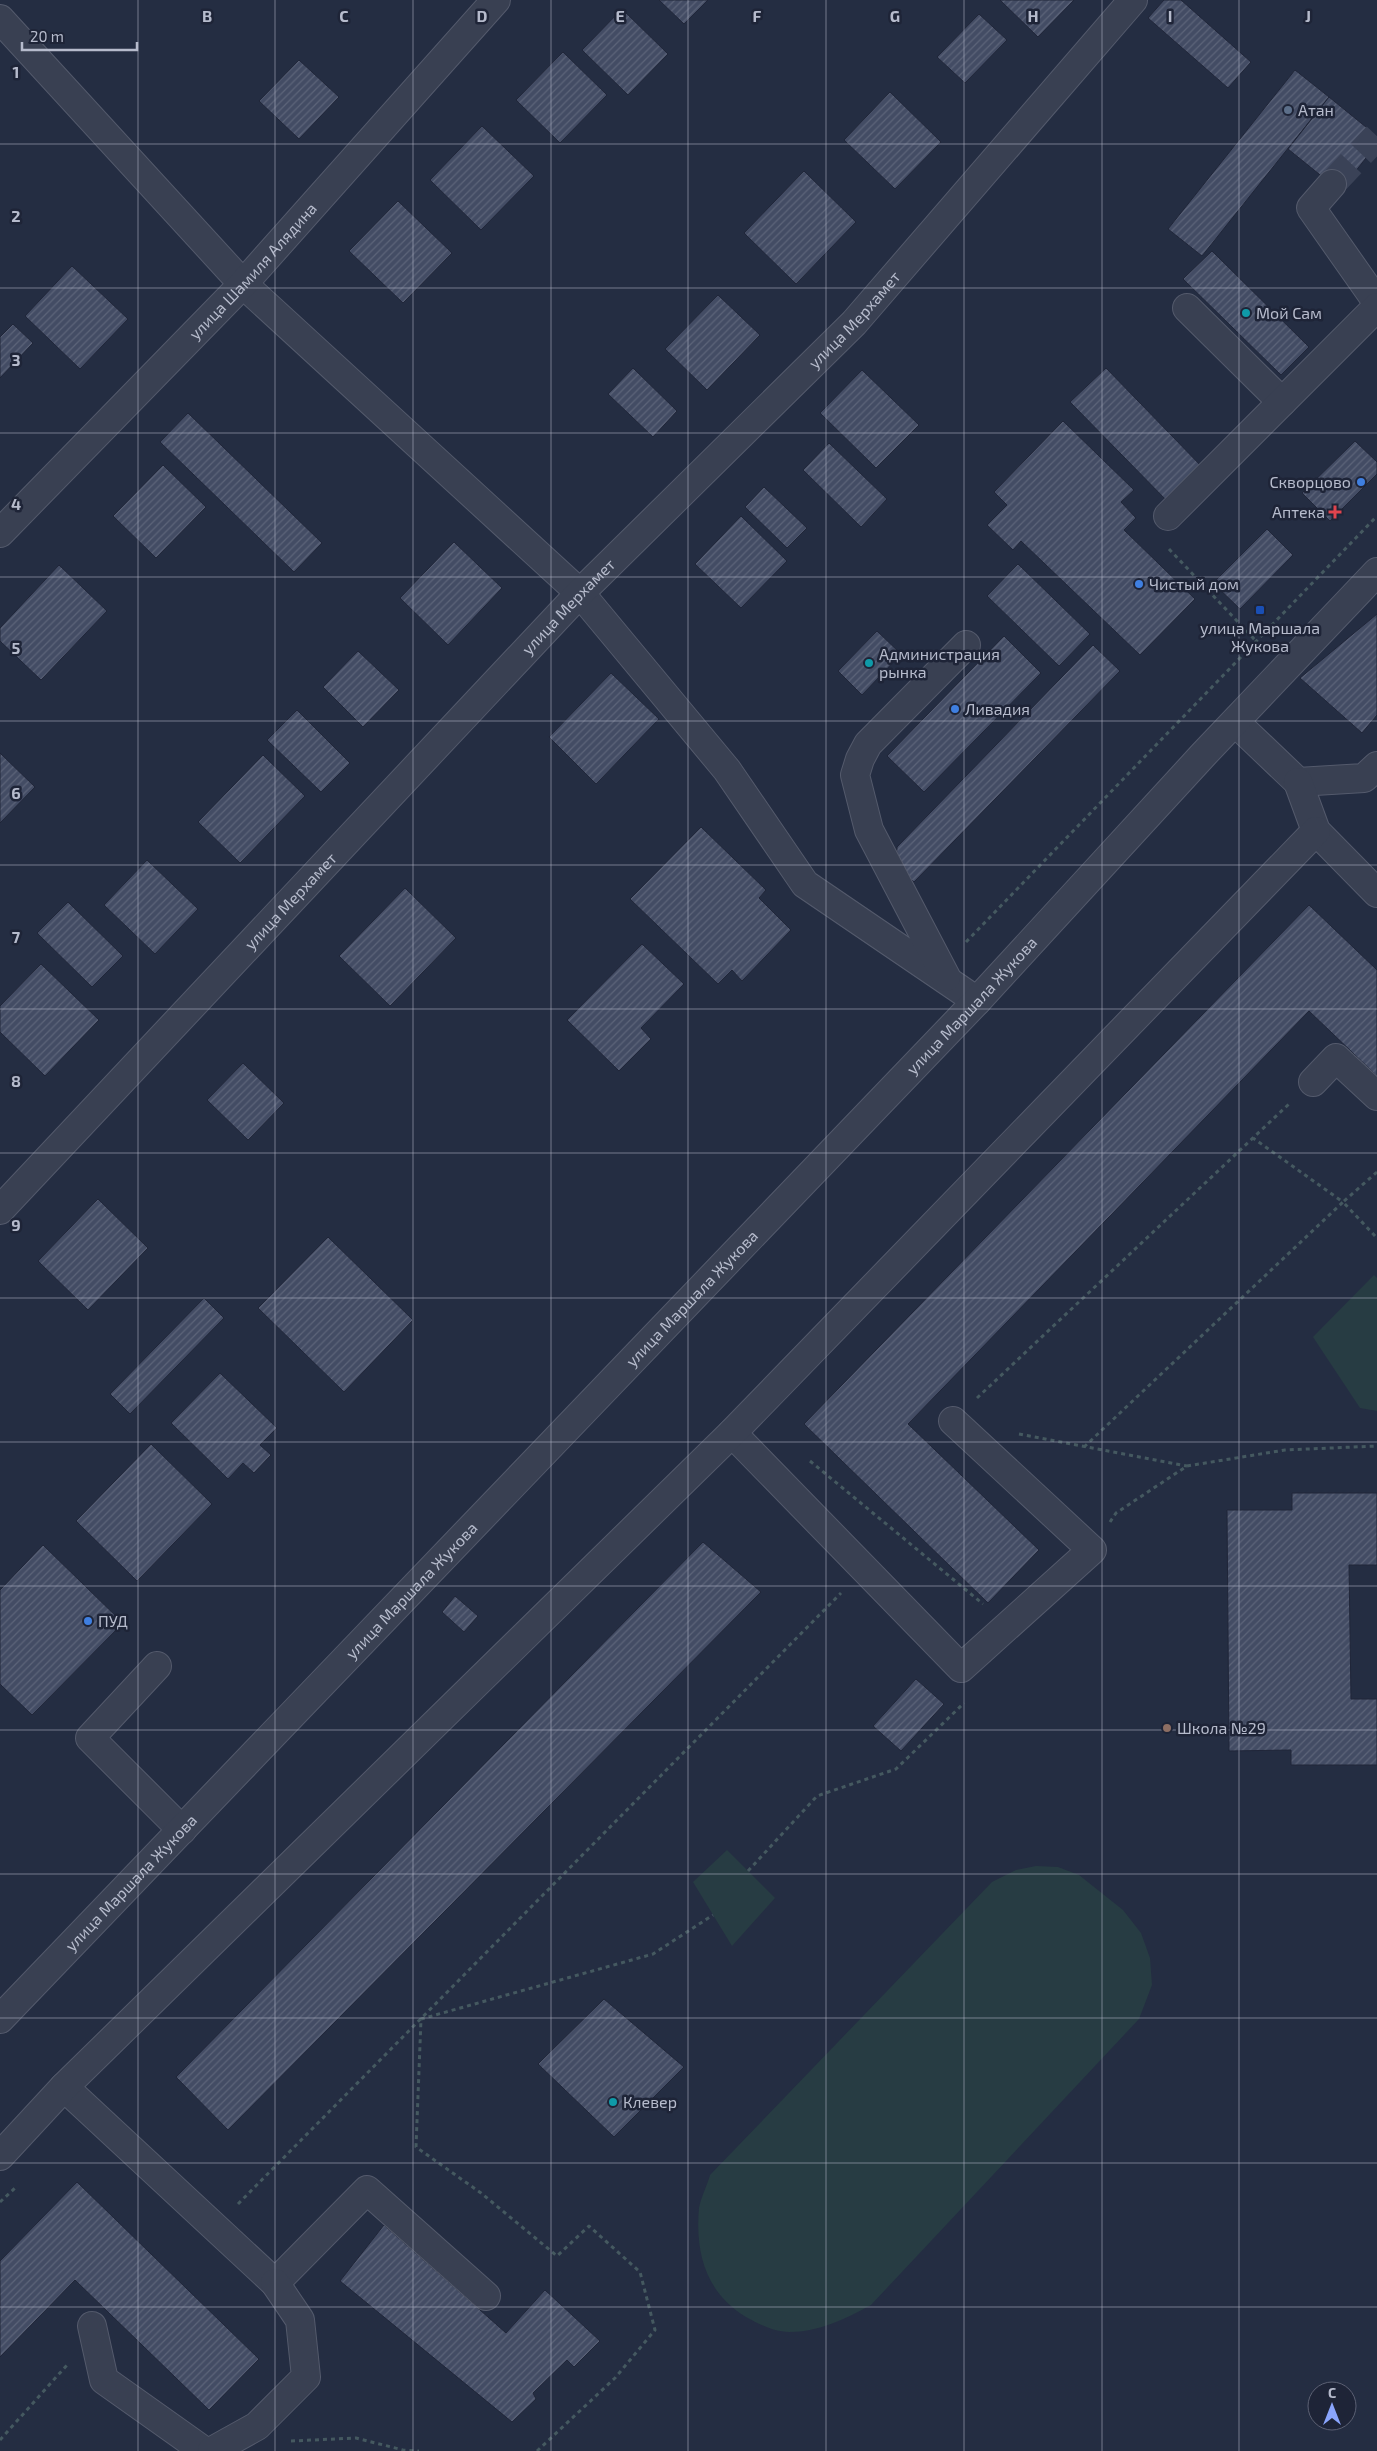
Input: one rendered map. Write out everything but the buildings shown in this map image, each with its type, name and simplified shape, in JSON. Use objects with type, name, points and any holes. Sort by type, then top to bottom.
[{"type":"street","name":"улица Шамиля Алядина","points":[[0,533],[243,284],[496,0]]},
{"type":"street","name":"улица Мерхамет","points":[[0,1210],[580,593],[854,323],[1133,0]]},
{"type":"street","points":[[0,19],[243,284],[580,593],[727,770],[805,884],[944,974],[978,1001]]},
{"type":"street","points":[[1332,184],[1311,208],[1377,302]]},
{"type":"street","points":[[1168,516],[1377,307]]},
{"type":"street","points":[[1187,308],[1282,402]]},
{"type":"street","name":"улица Маршала Жукова","points":[[0,2019],[978,1001],[1235,722],[1377,572]]},
{"type":"street","points":[[944,974],[869,830],[855,775],[860,759],[868,744],[966,645]]},
{"type":"street","points":[[1235,722],[1298,782],[1316,831],[1377,893]]},
{"type":"street","points":[[1298,782],[1364,778],[1377,766]]},
{"type":"street","points":[[0,2156],[64,2088],[732,1433],[1316,831]]},
{"type":"street","points":[[1313,1082],[1336,1058],[1377,1096]]},
{"type":"street","points":[[732,1433],[961,1668],[1092,1550],[952,1421]]},
{"type":"street","points":[[157,1666],[90,1738],[182,1830]]},
{"type":"street","points":[[64,2088],[275,2283],[300,2320],[306,2377],[257,2426],[212,2451]]},
{"type":"street","points":[[275,2283],[367,2190],[486,2296]]},
{"type":"street","points":[[92,2326],[104,2380],[204,2451]]},
{"type":"path","points":[[1168,516],[1157,531],[1160,541],[1256,641]]},
{"type":"path","points":[[944,974],[1256,641],[1377,516]]},
{"type":"path","points":[[952,1421],[1313,1082]]},
{"type":"path","points":[[1253,1138],[1343,1202],[1377,1238]]},
{"type":"path","points":[[1084,1447],[1377,1172]]},
{"type":"path","points":[[1009,1432],[1187,1466],[1285,1450],[1377,1446]]},
{"type":"path","points":[[802,1455],[986,1606]]},
{"type":"path","points":[[1092,1550],[1116,1513],[1187,1466]]},
{"type":"path","points":[[215,2228],[865,1568]]},
{"type":"path","points":[[748,1871],[817,1796],[896,1769],[965,1702]]},
{"type":"path","points":[[421,2019],[653,1954],[714,1915]]},
{"type":"path","points":[[421,2019],[416,2147],[481,2193],[557,2256],[589,2226],[640,2272],[655,2330],[615,2378],[537,2451]]},
{"type":"path","points":[[286,2441],[356,2438],[403,2450],[419,2451]]},
{"type":"shaded area","points":[[1374,1275],[1377,1278],[1377,1411],[1360,1408],[1313,1337]]},
{"type":"shaded area","points":[[727,1850],[775,1898],[732,1946],[693,1882]]},
{"type":"shaded area","points":[[1036,1866],[1058,1867],[1079,1875],[1123,1910],[1141,1933],[1150,1958],[1152,1985],[1139,2019],[871,2305],[832,2324],[811,2330],[778,2331],[746,2317],[732,2307],[712,2284],[702,2256],[698,2225],[699,2208],[710,2175],[992,1882],[1016,1870]]},
{"type":"tunnel","points":[[1332,184],[1377,136]]},
{"type":"place","name":"Атан","points":[[1288,110]]},
{"type":"place","name":"Мой Сам","points":[[1246,313]]},
{"type":"place","name":"Скворцово","points":[[1361,482]]},
{"type":"place","name":"Аптека","points":[[1335,512]]},
{"type":"place","name":"Чистый дом","points":[[1139,584]]},
{"type":"place","name":"улица Маршала Жукова","points":[[1260,610]]},
{"type":"place","name":"Администрация рынка","points":[[869,663]]},
{"type":"place","name":"Ливадия","points":[[955,709]]},
{"type":"place","name":"ПУД","points":[[88,1621]]},
{"type":"place","name":"Школа №29","points":[[1167,1728]]},
{"type":"place","name":"Клевер","points":[[613,2102]]}]
